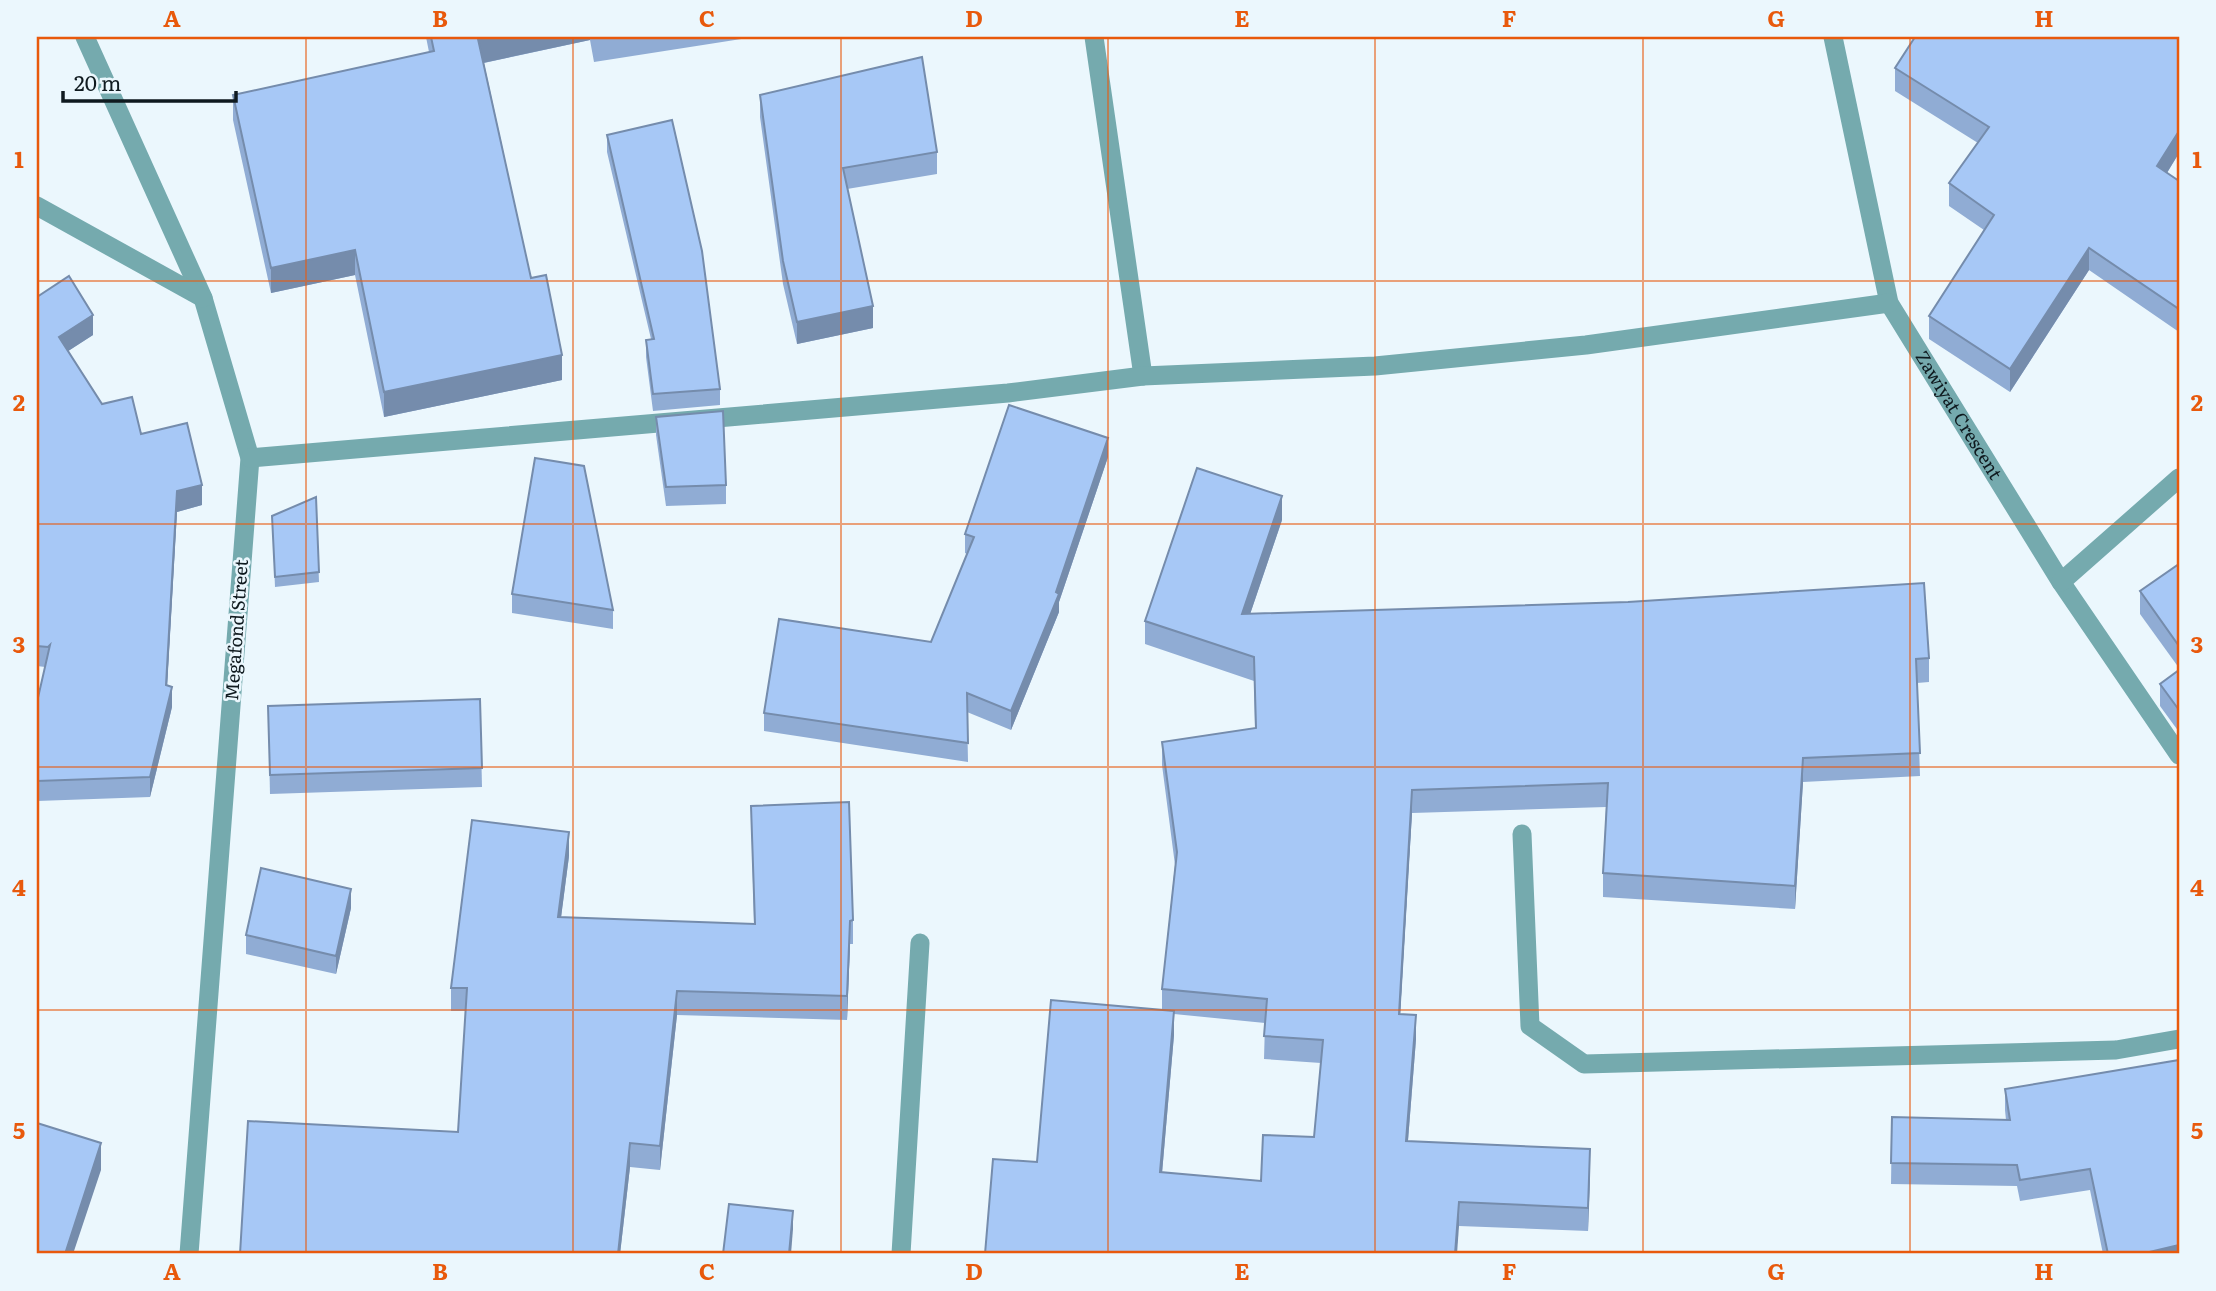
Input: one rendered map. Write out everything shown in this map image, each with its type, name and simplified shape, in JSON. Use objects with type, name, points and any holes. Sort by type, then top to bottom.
[{"type":"street","name":"Megafond Street","points":[[85,37],[203,298],[250,458],[189,1254]]},
{"type":"street","points":[[1094,37],[1143,376]]},
{"type":"street","name":"Zawiyat Crescent","points":[[1833,37],[1889,303],[2061,582],[2179,755]]},
{"type":"street","points":[[37,206],[203,298]]},
{"type":"street","points":[[250,458],[1008,393],[1143,376],[1375,366],[1586,345],[1889,303]]},
{"type":"street","points":[[2061,582],[2179,478]]},
{"type":"street","points":[[1522,834],[1530,1026],[1584,1063],[2116,1049],[2179,1039]]},
{"type":"street","points":[[901,1254],[920,943]]},
{"type":"building","points":[[431,37],[487,37],[478,39],[531,278],[546,275],[562,355],[384,392],[355,250],[271,268],[233,95],[434,51]]},
{"type":"building","points":[[1915,37],[2179,37],[2179,131],[2157,166],[2179,181],[2179,309],[2089,248],[2010,369],[1929,316],[1994,215],[1949,183],[1989,127],[1895,68]]},
{"type":"building","points":[[922,57],[937,152],[843,168],[873,306],[797,322],[783,261],[760,95]]},
{"type":"building","points":[[672,120],[702,251],[720,389],[653,394],[646,340],[654,339],[607,135]]},
{"type":"building","points":[[69,276],[93,315],[59,337],[102,404],[132,397],[141,434],[187,423],[202,485],[177,491],[166,685],[172,687],[150,777],[37,781],[37,702],[50,645],[37,646],[37,297]]},
{"type":"building","points":[[1009,405],[1108,438],[1056,592],[1059,594],[1011,711],[967,693],[968,743],[764,713],[779,619],[931,642],[974,537],[965,534]]},
{"type":"building","points":[[723,411],[726,485],[666,487],[656,417]]},
{"type":"building","points":[[535,458],[584,466],[613,610],[512,594]]},
{"type":"building","points":[[1197,468],[1282,496],[1242,614],[1628,602],[1924,583],[1929,658],[1916,659],[1920,753],[1803,758],[1795,886],[1603,873],[1608,783],[1412,790],[1399,1014],[1416,1015],[1406,1141],[1590,1149],[1588,1208],[1459,1202],[1455,1254],[985,1254],[993,1159],[1037,1162],[1051,1000],[1174,1011],[1160,1172],[1261,1181],[1263,1135],[1314,1137],[1323,1040],[1264,1036],[1267,999],[1162,989],[1177,852],[1162,742],[1256,728],[1254,657],[1145,621]]},
{"type":"building","points":[[316,497],[319,572],[275,577],[272,516]]},
{"type":"building","points":[[2179,564],[2179,646],[2140,591]]},
{"type":"building","points":[[2179,670],[2179,710],[2160,684]]},
{"type":"building","points":[[480,699],[482,768],[270,775],[268,706]]},
{"type":"building","points":[[849,802],[853,920],[850,921],[847,996],[677,991],[660,1146],[630,1143],[618,1254],[240,1254],[248,1121],[458,1132],[467,988],[451,988],[472,820],[569,832],[558,917],[755,924],[751,806]]},
{"type":"building","points":[[261,868],[351,889],[336,956],[246,935]]},
{"type":"building","points":[[2179,1060],[2179,1245],[2141,1254],[2108,1254],[2090,1169],[2020,1180],[2017,1165],[1891,1163],[1892,1117],[2010,1120],[2005,1089]]},
{"type":"building","points":[[37,1123],[101,1143],[65,1254],[37,1254]]},
{"type":"building","points":[[729,1204],[793,1211],[789,1254],[723,1254]]}]
